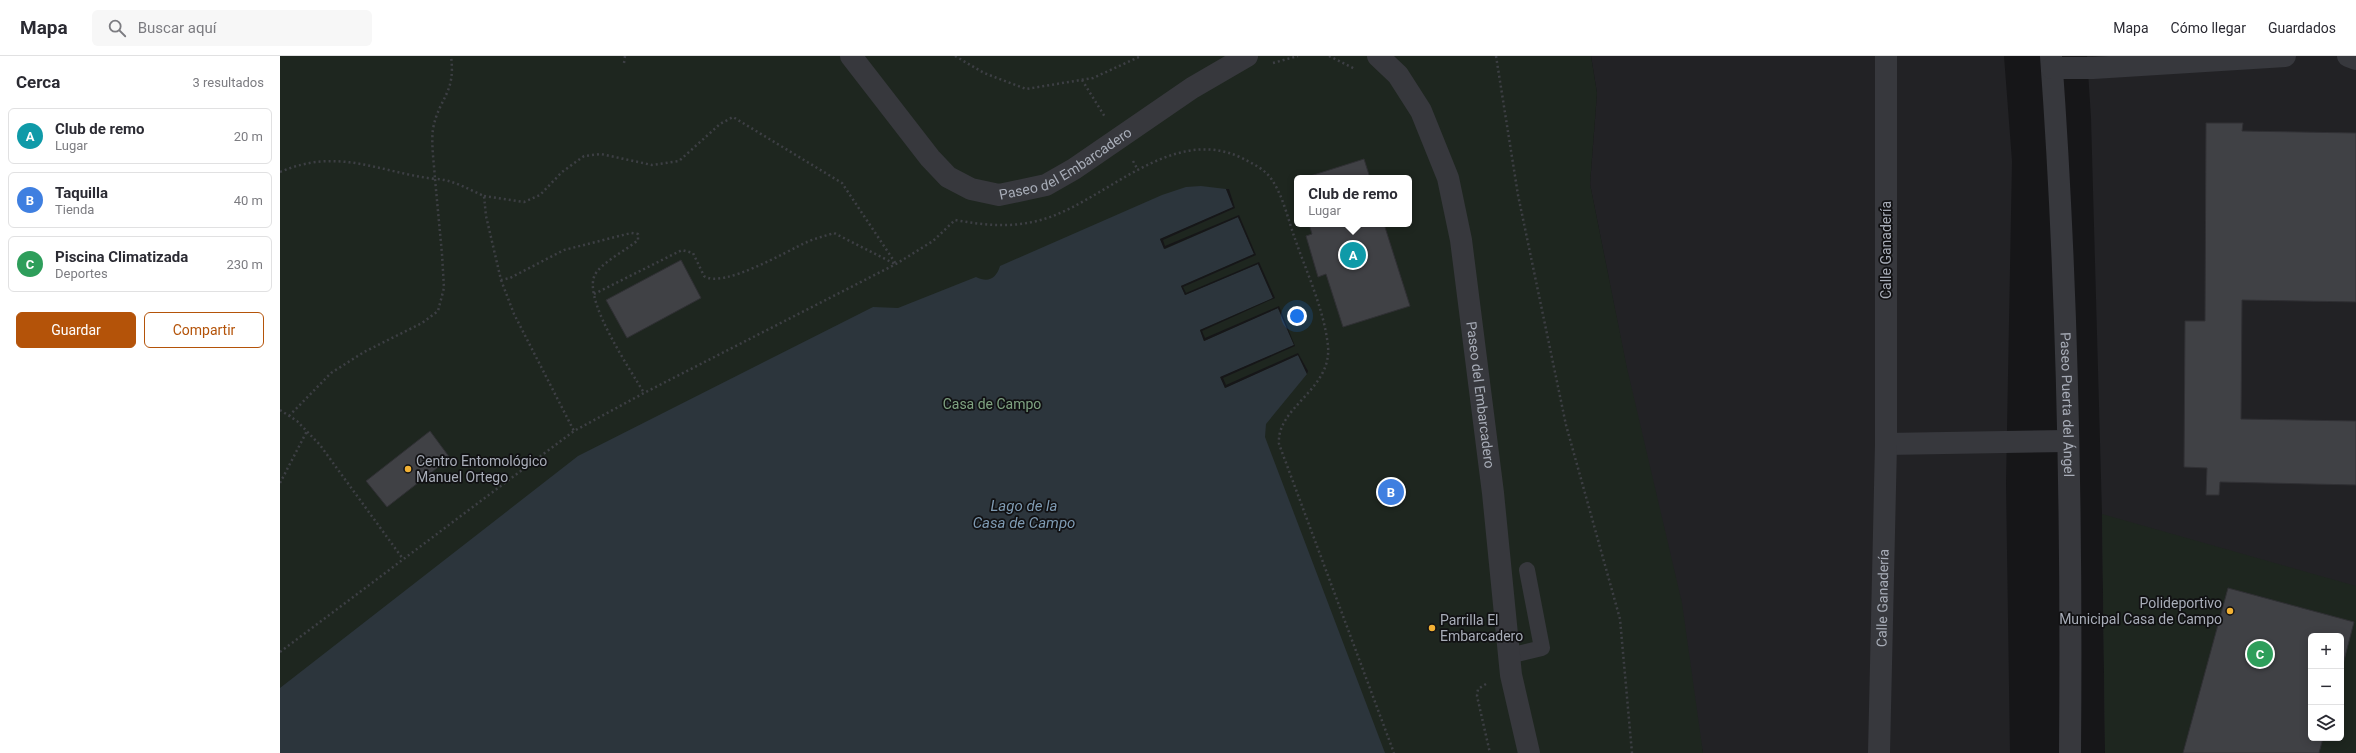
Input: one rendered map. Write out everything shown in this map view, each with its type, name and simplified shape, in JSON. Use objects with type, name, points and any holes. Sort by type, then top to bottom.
[{"type":"street","name":"Paseo del Embarcadero","points":[[851,56],[930,158],[948,177],[971,189],[999,195],[1046,185],[1074,169],[1192,88],[1247,56]]},
{"type":"street","name":"Paseo del Embarcadero","points":[[1378,56],[1385,60],[1398,74],[1421,111],[1448,178],[1461,240],[1493,493],[1509,656],[1515,698],[1529,753]]},
{"type":"street","name":"Calle Ganadería","points":[[1879,753],[1886,444],[1886,56]]},
{"type":"street","points":[[2052,62],[2093,68],[2285,56]]},
{"type":"street","points":[[2348,56],[2356,59]]},
{"type":"street","name":"Paseo Puerta del Ángel","points":[[2052,62],[2059,149],[2064,277],[2070,753]]},
{"type":"street","points":[[1886,444],[2067,442]]},
{"type":"lane","points":[[1509,656],[1542,648],[1527,570]]},
{"type":"path","points":[[289,416],[331,373],[364,352],[422,323],[438,310],[444,288],[434,178],[433,130],[437,114],[452,82],[451,56]]},
{"type":"path","points":[[624,63],[625,56]]},
{"type":"path","points":[[955,56],[984,73],[1026,89],[1082,80],[1120,67],[1141,56]]},
{"type":"path","points":[[1267,65],[1298,56]]},
{"type":"path","points":[[1496,56],[1518,194],[1566,425],[1620,619],[1632,753]]},
{"type":"path","points":[[1082,80],[1105,118]]},
{"type":"path","points":[[280,172],[312,164],[341,160],[373,164],[415,176],[449,180],[484,196],[524,202],[540,194],[562,172],[584,156],[601,154],[652,165],[678,161],[720,124],[732,117],[842,183],[896,264]]},
{"type":"path","points":[[280,652],[574,431],[644,393],[896,264],[934,241],[955,220],[990,226],[1038,221],[1090,198],[1138,170],[1174,154],[1203,150],[1232,154],[1260,167],[1273,180],[1284,205],[1319,309],[1328,346],[1327,363],[1321,378],[1283,424],[1278,434],[1278,444],[1394,753]]},
{"type":"path","points":[[1131,158],[1138,170]]},
{"type":"path","points":[[484,196],[484,208],[501,280],[514,314],[574,431]]},
{"type":"path","points":[[501,280],[510,278],[564,250],[637,233],[639,236],[638,240],[605,265],[594,276],[594,294],[595,303],[612,338],[644,393]]},
{"type":"path","points":[[594,294],[682,250],[693,253],[704,276],[714,279],[745,272],[809,241],[834,233],[857,243],[896,264]]},
{"type":"path","points":[[280,410],[307,431],[320,445],[403,559]]},
{"type":"path","points":[[280,483],[307,431]]},
{"type":"path","points":[[1488,683],[1478,689],[1477,696],[1490,753]]},
{"type":"shaded area","points":[[1591,56],[2004,56],[2012,161],[2006,483],[2010,753],[1703,753],[1590,184],[1597,93]]},
{"type":"shaded area","points":[[2087,56],[2356,56],[2356,753],[2105,753],[2102,514],[2091,118]]},
{"type":"green space","name":"Casa de Campo","points":[[280,56],[1591,56],[1597,93],[1590,184],[1627,368],[1682,603],[1703,753],[280,753]]},
{"type":"green space","name":"Polideportivo Municipal Casa de Campo","points":[[2102,514],[2356,586],[2356,753],[2105,753]]},
{"type":"water","name":"Lago de la Casa de Campo","points":[[1201,186],[1226,189],[1234,207],[1160,239],[1165,249],[1238,217],[1254,254],[1181,286],[1185,295],[1258,264],[1273,298],[1200,330],[1204,341],[1278,308],[1294,345],[1221,377],[1225,388],[1298,355],[1307,374],[1266,424],[1265,437],[1385,753],[280,753],[280,688],[578,456],[873,307],[898,308],[976,277],[984,280],[991,279],[994,277],[1000,266],[1162,195],[1186,187]]},
{"type":"pier","points":[[1226,189],[1229,189],[1235,208],[1163,240],[1165,246],[1239,215],[1256,255],[1183,287],[1186,293],[1259,262],[1275,298],[1202,331],[1205,338],[1279,306],[1295,346],[1223,378],[1226,385],[1298,353],[1308,371],[1307,374],[1298,355],[1225,388],[1220,377],[1294,345],[1278,308],[1204,341],[1200,330],[1273,298],[1258,264],[1185,295],[1181,286],[1254,254],[1238,217],[1164,249],[1160,239],[1233,207]]},
{"type":"building","points":[[2206,123],[2243,123],[2242,131],[2356,133],[2356,302],[2242,300],[2241,419],[2356,421],[2356,485],[2220,482],[2219,495],[2206,495],[2207,468],[2184,467],[2185,321],[2205,321]]},
{"type":"building","points":[[1364,159],[1369,175],[1313,175]]},
{"type":"building","points":[[1310,227],[1385,227],[1410,306],[1343,327],[1326,274],[1318,277],[1306,236],[1312,234]]},
{"type":"building","points":[[681,260],[701,298],[627,338],[606,300]]},
{"type":"building","name":"Centro Entomológico Manuel Ortego","points":[[430,431],[450,458],[387,507],[366,481]]},
{"type":"building","points":[[2228,588],[2354,622],[2344,660],[2344,633],[2308,633],[2308,741],[2322,741],[2319,753],[2183,753]]},
{"type":"place","name":"Club de remo","points":[[1353,255]]},
{"type":"place","name":"Centro Entomológico Manuel Ortego","points":[[408,469]]},
{"type":"place","name":"Taquilla","points":[[1391,492]]},
{"type":"place","name":"Polideportivo Municipal Casa de Campo","points":[[2230,611]]},
{"type":"place","name":"Parrilla El Embarcadero","points":[[1432,628]]},
{"type":"place","name":"Piscina Climatizada","points":[[2260,654]]}]
